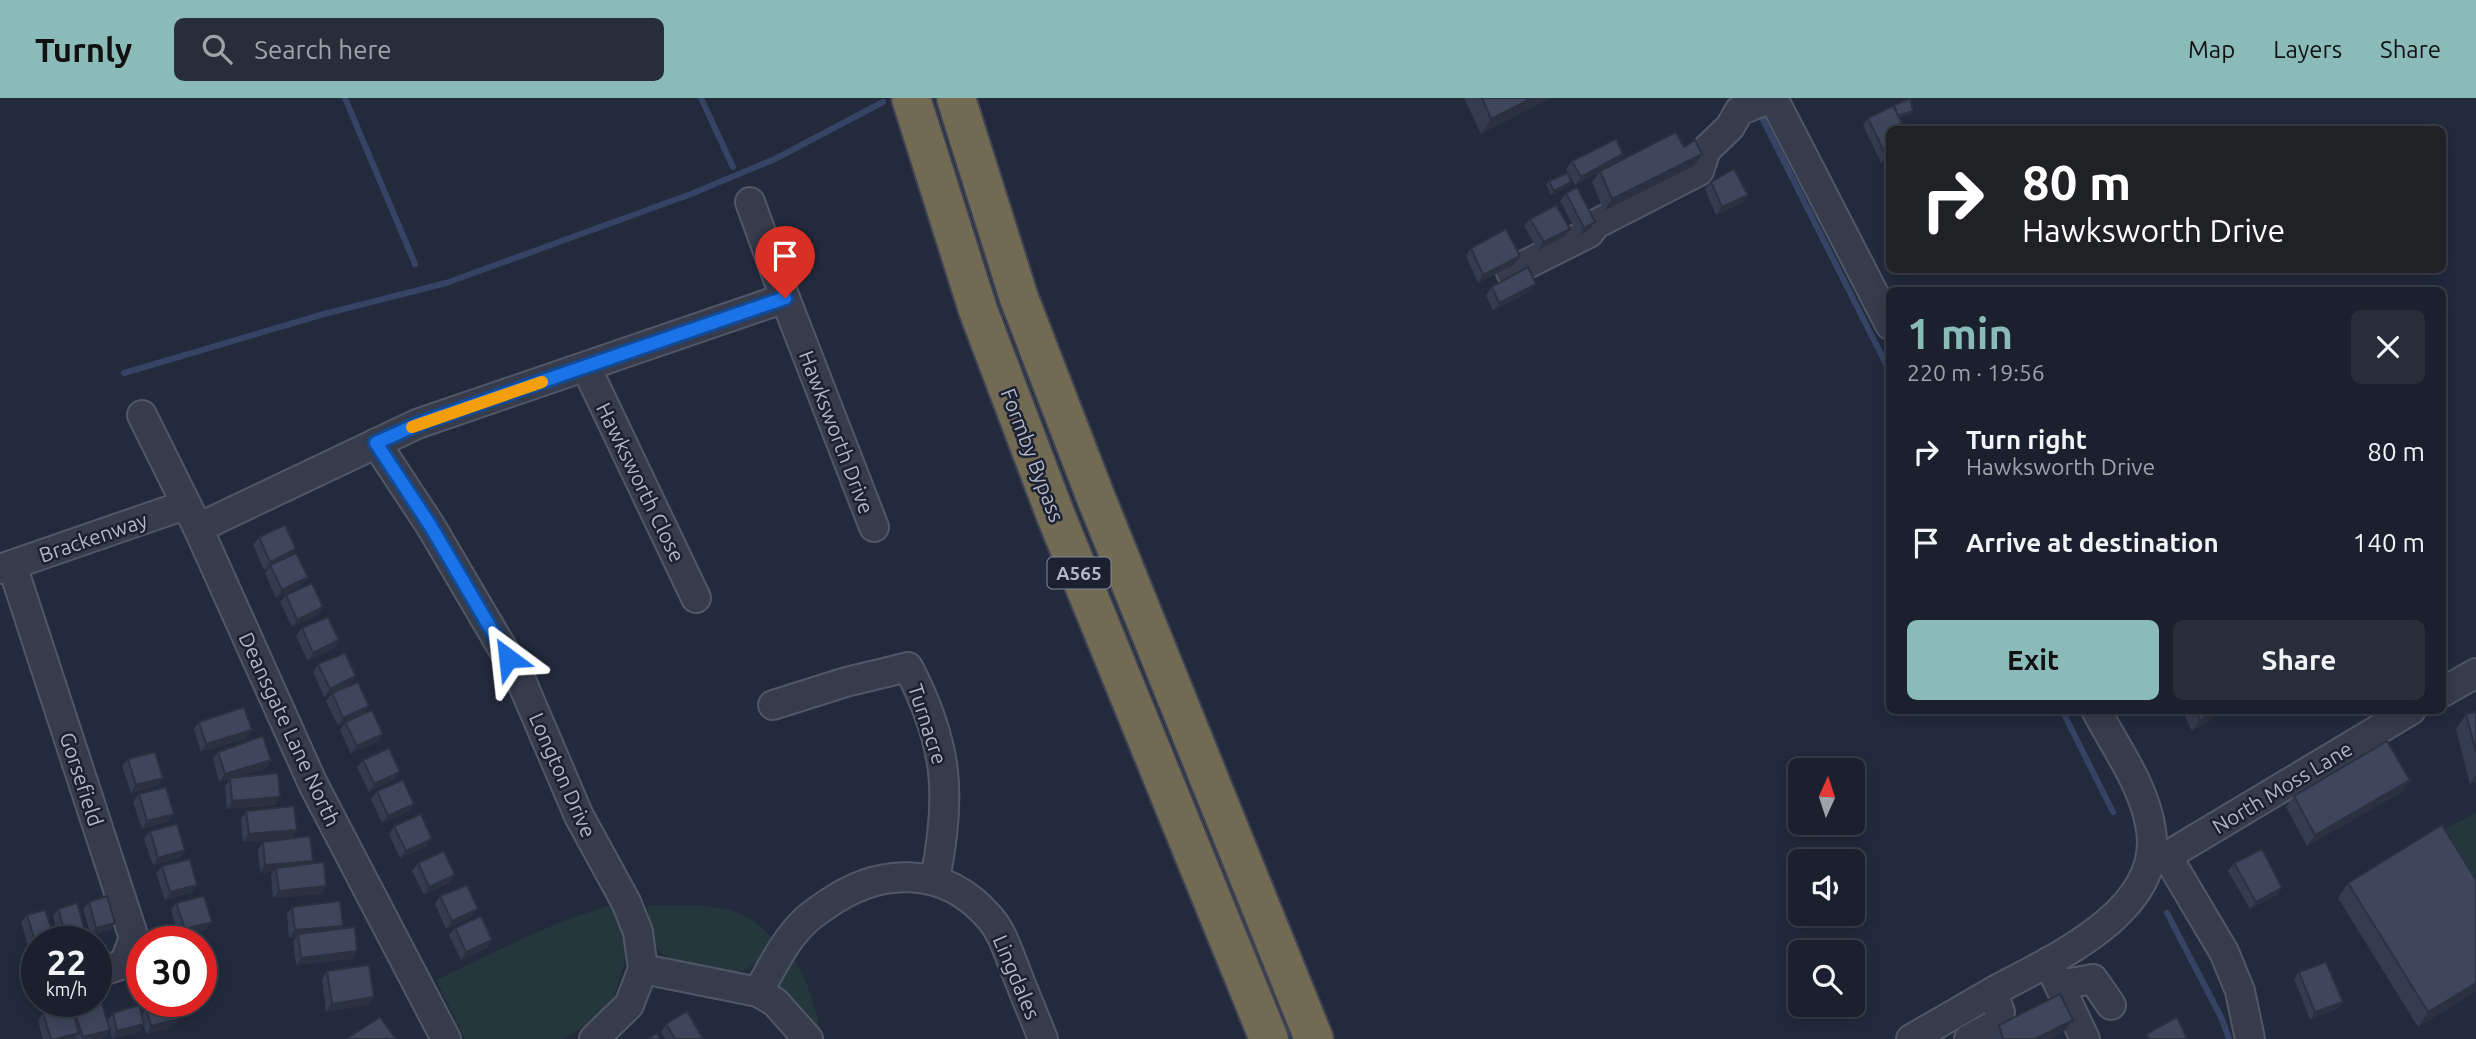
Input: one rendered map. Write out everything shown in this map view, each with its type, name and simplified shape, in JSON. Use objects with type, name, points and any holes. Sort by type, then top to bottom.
[{"type":"highway","name":"Formby Bypass","points":[[911,98],[978,310],[1056,516],[1269,1039]]},
{"type":"highway","name":"Formby Bypass","points":[[956,98],[1019,298],[1096,498],[1314,1039]]},
{"type":"street","points":[[1511,272],[1589,233],[1596,224],[1699,171],[1706,149],[1730,127],[1739,111],[1772,98],[1886,317]]},
{"type":"street","name":"Hawksworth Drive","points":[[750,202],[874,527]]},
{"type":"street","points":[[192,516],[418,424],[785,298]]},
{"type":"street","name":"Hawksworth Close","points":[[586,367],[696,598]]},
{"type":"street","name":"Deansgate Lane North","points":[[142,415],[192,516],[313,784],[446,1039]]},
{"type":"street","name":"Longton Drive","points":[[376,443],[436,536],[520,678],[579,816],[626,902],[638,932],[643,969],[629,1004],[594,1039]]},
{"type":"street","name":"Brackenway","points":[[6,567],[192,516]]},
{"type":"street","name":"Gorsefield","points":[[6,567],[134,938],[124,964],[112,968]]},
{"type":"street","name":"Turnacre","points":[[773,705],[846,682],[908,667],[938,741],[945,776],[946,812],[935,879]]},
{"type":"street","points":[[2446,690],[2476,673]]},
{"type":"street","points":[[2097,714],[2140,791],[2159,857],[2224,952],[2240,991],[2250,1039]]},
{"type":"street","name":"North Moss Lane","points":[[2159,857],[2404,714]]},
{"type":"street","points":[[2054,973],[2125,906],[2159,857]]},
{"type":"street","name":"Lingdales","points":[[758,992],[784,945],[805,920],[839,896],[872,880],[899,877],[935,879],[961,892],[991,918],[1006,946],[1043,1039]]},
{"type":"street","points":[[643,969],[758,992],[775,1002],[808,1039]]},
{"type":"street","points":[[2054,973],[2085,1039]]},
{"type":"street","points":[[1912,1039],[1992,992],[2054,973],[2093,979],[2111,1005]]},
{"type":"street","points":[[1969,1039],[1998,1023],[2000,1012],[1992,992]]},
{"type":"shaded area","points":[[2476,813],[2476,884],[2443,830]]},
{"type":"shaded area","points":[[611,905],[621,927],[624,964],[614,997],[596,1018],[564,1039],[465,1039],[436,980],[544,930]]},
{"type":"shaded area","points":[[647,906],[701,906],[728,910],[755,922],[773,939],[758,960],[743,971],[683,962],[672,959],[658,949]]},
{"type":"shaded area","points":[[789,954],[801,971],[810,994],[820,1039],[780,992],[778,982]]},
{"type":"building","points":[[1482,98],[1532,98],[1491,119]]},
{"type":"building","points":[[1910,99],[1913,111],[1898,116],[1894,105]]},
{"type":"building","points":[[1893,106],[1902,123],[1886,126],[1886,156],[1868,118]]},
{"type":"building","points":[[1676,132],[1684,147],[1695,140],[1702,154],[1612,199],[1600,171]]},
{"type":"building","points":[[1616,139],[1623,154],[1581,177],[1572,161]]},
{"type":"building","points":[[1734,169],[1748,195],[1722,207],[1711,182]]},
{"type":"building","points":[[1568,173],[1571,182],[1554,191],[1549,181]]},
{"type":"building","points":[[1577,187],[1595,222],[1584,228],[1566,193]]},
{"type":"building","points":[[1556,205],[1570,229],[1544,242],[1530,219]]},
{"type":"building","points":[[1506,229],[1520,256],[1483,275],[1471,248]]},
{"type":"building","points":[[1528,267],[1536,284],[1499,303],[1492,287]]},
{"type":"building","points":[[285,525],[296,549],[270,562],[259,537]]},
{"type":"building","points":[[296,553],[308,577],[282,590],[270,565]]},
{"type":"building","points":[[312,583],[323,607],[297,620],[286,595]]},
{"type":"building","points":[[328,617],[339,640],[313,653],[302,628]]},
{"type":"building","points":[[345,653],[356,676],[330,689],[318,664]]},
{"type":"building","points":[[358,682],[369,706],[343,718],[332,693]]},
{"type":"building","points":[[244,707],[252,730],[206,744],[199,722]]},
{"type":"building","points":[[372,710],[383,734],[357,746],[345,722]]},
{"type":"building","points":[[2476,712],[2476,752],[2466,714]]},
{"type":"building","points":[[2197,714],[2210,714],[2200,720]]},
{"type":"building","points":[[263,736],[271,760],[225,774],[218,752]]},
{"type":"building","points":[[2387,741],[2410,780],[2315,835],[2294,796]]},
{"type":"building","points":[[389,748],[400,772],[374,784],[363,760]]},
{"type":"building","points":[[155,752],[163,778],[136,785],[128,759]]},
{"type":"building","points":[[278,773],[280,797],[232,801],[230,778]]},
{"type":"building","points":[[403,780],[414,804],[388,816],[377,791]]},
{"type":"building","points":[[166,787],[174,814],[147,821],[139,794]]},
{"type":"building","points":[[294,806],[297,830],[249,834],[246,811]]},
{"type":"building","points":[[421,814],[432,839],[406,851],[394,826]]},
{"type":"building","points":[[177,824],[185,850],[158,858],[150,831]]},
{"type":"building","points":[[2442,825],[2476,880],[2476,983],[2428,1012],[2348,883]]},
{"type":"building","points":[[310,836],[313,861],[265,865],[263,842]]},
{"type":"building","points":[[2262,849],[2282,888],[2256,902],[2234,863]]},
{"type":"building","points":[[444,851],[455,875],[429,887],[418,863]]},
{"type":"building","points":[[190,859],[197,885],[170,892],[162,866]]},
{"type":"building","points":[[324,862],[326,886],[279,891],[276,868]]},
{"type":"building","points":[[467,885],[478,909],[452,921],[440,896]]},
{"type":"building","points":[[107,896],[115,923],[95,926],[89,902]]},
{"type":"building","points":[[204,896],[212,922],[184,926],[176,903]]},
{"type":"building","points":[[340,901],[343,926],[295,930],[292,907]]},
{"type":"building","points":[[77,903],[84,926],[63,926],[58,909]]},
{"type":"building","points":[[45,910],[51,926],[30,926],[27,915]]},
{"type":"building","points":[[481,916],[492,940],[466,952],[455,928]]},
{"type":"building","points":[[355,927],[357,951],[301,958],[298,934]]},
{"type":"building","points":[[2326,962],[2343,1002],[2315,1012],[2299,972]]},
{"type":"building","points":[[369,965],[374,997],[332,1004],[327,971]]},
{"type":"building","points":[[2060,994],[2073,1020],[2035,1039],[2003,1039],[1999,1025]]},
{"type":"building","points":[[126,1009],[126,1017],[142,1017],[144,1024],[117,1031],[113,1013]]},
{"type":"building","points":[[687,1011],[703,1039],[675,1039],[666,1024]]},
{"type":"building","points":[[44,1017],[74,1017],[79,1033],[51,1039]]},
{"type":"building","points":[[76,1017],[106,1017],[110,1030],[83,1037]]},
{"type":"building","points":[[148,1017],[177,1017],[178,1019],[151,1026]]},
{"type":"building","points":[[380,1017],[396,1039],[348,1038]]},
{"type":"building","points":[[2177,1017],[2187,1039],[2149,1039],[2147,1034]]},
{"type":"building","points":[[657,1033],[660,1039],[648,1039]]},
{"type":"waterway","points":[[345,98],[415,264]]},
{"type":"waterway","points":[[701,98],[733,167]]},
{"type":"waterway","points":[[124,373],[324,314],[446,283],[691,194],[775,159],[883,102]]},
{"type":"waterway","points":[[1762,118],[1886,364]]},
{"type":"waterway","points":[[2064,714],[2113,812]]},
{"type":"waterway","points":[[2167,913],[2222,1019],[2229,1039]]},
{"type":"slow traffic","points":[[412,427],[542,382]]},
{"type":"route","points":[[508,658],[430,525],[376,443],[418,424],[785,298]]}]
